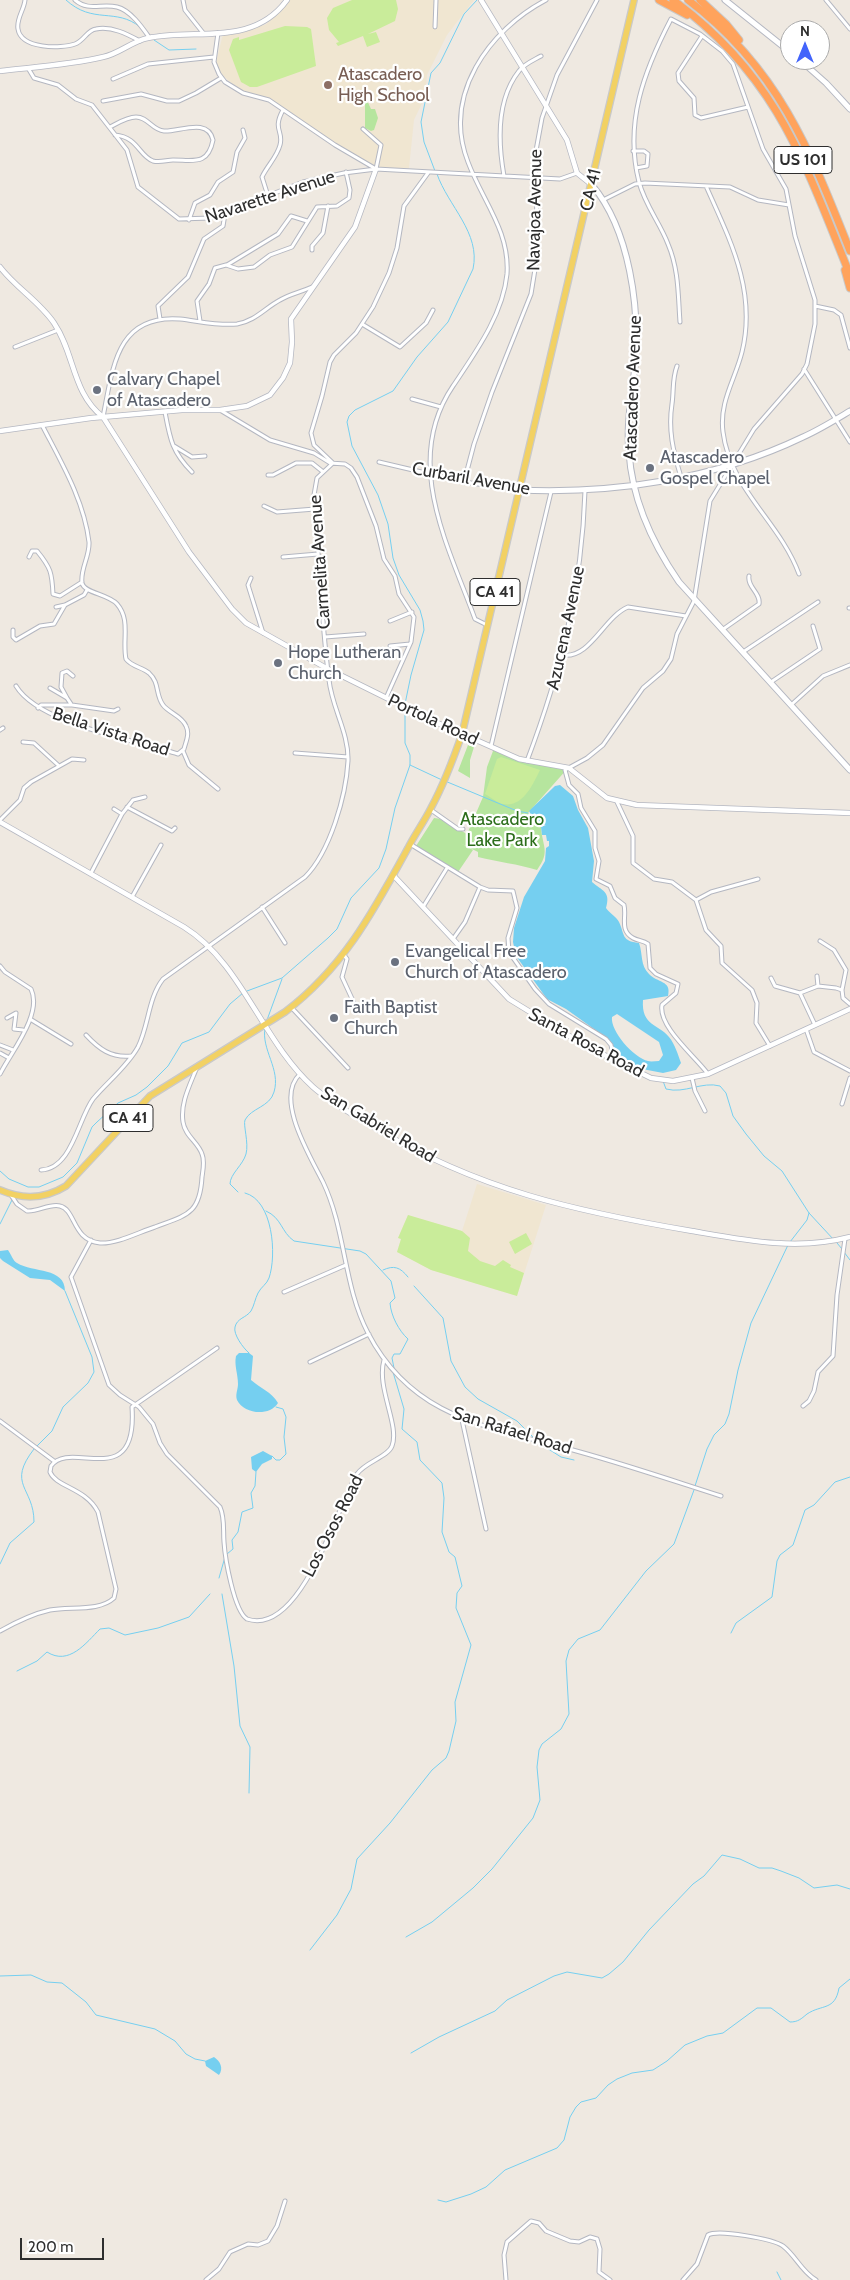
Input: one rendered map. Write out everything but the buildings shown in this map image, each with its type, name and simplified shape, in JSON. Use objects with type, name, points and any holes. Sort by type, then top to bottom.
[{"type":"highway","points":[[659,0],[710,30]]},
{"type":"highway","name":"US 101","points":[[673,0],[710,30],[745,66],[780,114],[801,155],[850,275]]},
{"type":"highway","name":"US 101","points":[[688,0],[720,26],[753,61],[774,88],[801,134],[850,251]]},
{"type":"highway","points":[[700,0],[733,32],[753,61]]},
{"type":"highway","points":[[834,236],[850,288]]},
{"type":"main road","name":"CA 41","points":[[0,1190],[11,1195],[40,1196],[66,1186],[150,1096],[292,1007],[320,983],[344,955],[431,810],[462,734],[634,0]]},
{"type":"main road","points":[[725,0],[780,44]]},
{"type":"main road","points":[[811,70],[850,109]]},
{"type":"main road","name":"Atascadero Avenue","points":[[592,185],[603,200],[628,264],[636,315],[635,358],[628,431],[634,485],[646,524],[655,544],[678,582],[850,770]]},
{"type":"main road","name":"Curbaril Avenue","points":[[519,490],[551,492],[585,491],[681,477],[731,464],[802,438],[850,411]]},
{"type":"street","points":[[25,0],[18,21],[18,30],[23,39],[32,43],[49,47],[74,45],[96,29],[115,30],[141,41]]},
{"type":"street","points":[[74,0],[88,8],[114,6],[121,9],[134,19],[149,38]]},
{"type":"street","points":[[183,0],[185,10],[204,34]]},
{"type":"street","points":[[0,71],[101,58],[149,38],[218,33],[262,24],[276,14],[287,0]]},
{"type":"street","points":[[435,27],[436,0]]},
{"type":"street","points":[[481,0],[567,140],[577,174]]},
{"type":"street","points":[[487,625],[476,619],[438,516],[429,474],[431,440],[441,407],[489,328],[500,303],[506,277],[507,261],[503,238],[495,214],[468,162],[461,139],[463,104],[474,69],[500,33],[521,14],[546,0]]},
{"type":"street","name":"Navajoa Avenue","points":[[464,482],[474,444],[492,392],[531,294],[538,251],[535,178],[537,142],[545,106],[557,75],[597,0]]},
{"type":"street","points":[[826,0],[850,29]]},
{"type":"street","points":[[680,322],[678,278],[669,245],[639,183],[634,151],[634,118],[640,92],[652,57],[671,19],[702,36],[731,60],[763,149],[783,183],[795,236],[815,306],[815,324],[804,370],[754,429],[731,464],[708,506],[694,599],[677,634],[669,663],[643,688],[603,745],[587,758],[565,770],[566,777],[578,794],[581,808],[595,831],[594,848],[599,861],[596,879],[610,886],[615,898],[624,905],[623,923],[627,933],[634,939],[648,944],[650,968],[656,974],[678,984],[676,993],[662,1005],[662,1015],[685,1050],[708,1074]]},
{"type":"street","points":[[218,33],[214,57],[215,66],[221,78],[236,90],[269,100],[334,145],[376,169]]},
{"type":"street","points":[[702,36],[678,73],[679,81],[694,98],[695,115],[701,118],[748,108]]},
{"type":"street","points":[[504,176],[499,144],[501,120],[506,98],[522,68],[541,56]]},
{"type":"street","points":[[113,79],[148,64],[214,57]]},
{"type":"street","name":"Navarette Avenue","points":[[28,68],[34,78],[58,85],[76,99],[92,104],[128,152],[138,187],[171,215],[179,219],[211,218],[226,214],[303,182],[346,172],[376,169],[535,178],[560,178],[577,174]]},
{"type":"street","points":[[103,101],[141,94],[177,101],[196,93],[221,78]]},
{"type":"street","points":[[268,196],[262,177],[278,153],[281,141],[277,125],[283,110]]},
{"type":"street","points":[[110,127],[128,119],[140,117],[160,130],[202,128],[209,131],[213,140],[207,154],[200,160],[158,162],[149,159],[134,142],[115,134]]},
{"type":"street","points":[[0,431],[103,417],[165,411],[220,410],[247,406],[260,401],[274,391],[290,363],[292,319],[355,227],[376,169],[381,145],[363,129]]},
{"type":"street","points":[[189,220],[195,203],[210,195],[218,182],[233,172],[237,152],[245,138],[243,130]]},
{"type":"street","points":[[634,151],[644,151],[648,154],[648,166],[636,168]]},
{"type":"street","points":[[226,265],[235,269],[254,267],[270,256],[292,247],[299,239],[306,221],[317,207],[342,204],[349,198],[350,190],[346,172]]},
{"type":"street","points":[[332,463],[314,444],[311,428],[322,396],[331,359],[362,324],[389,273],[401,230],[404,206],[430,173]]},
{"type":"street","name":"Atascadero Avenue","points":[[577,174],[592,185]]},
{"type":"street","points":[[603,200],[639,183],[730,187],[758,200],[789,205]]},
{"type":"street","points":[[706,186],[737,256],[746,297],[746,326],[742,353],[726,395],[722,413],[723,432],[734,474],[793,558],[799,574]]},
{"type":"street","points":[[312,250],[312,246],[323,233],[328,206]]},
{"type":"street","points":[[160,319],[158,306],[188,277],[204,239],[222,226],[226,214]]},
{"type":"street","points":[[200,321],[196,304],[198,298],[209,284],[215,268],[226,265],[278,234],[291,216],[306,221]]},
{"type":"street","name":"Portola Road","points":[[0,268],[47,314],[58,330],[68,352],[82,394],[103,417],[194,558],[236,614],[263,633],[328,669],[490,747],[527,762],[569,768]]},
{"type":"street","points":[[103,417],[114,366],[124,342],[138,326],[160,319],[228,324],[246,322],[284,298],[314,286]]},
{"type":"street","points":[[815,306],[834,310],[841,315],[850,348]]},
{"type":"street","points":[[362,324],[400,347],[426,323],[433,310]]},
{"type":"street","points":[[15,348],[58,330]]},
{"type":"street","points":[[677,366],[672,382],[672,403],[669,419],[674,452],[681,477]]},
{"type":"street","points":[[804,370],[850,442]]},
{"type":"street","points":[[412,399],[441,407]]},
{"type":"street","points":[[220,410],[270,440],[314,453],[332,463],[338,462],[351,468],[357,477],[376,526],[384,559],[395,576],[399,594],[412,612],[414,626],[410,644],[386,698]]},
{"type":"street","points":[[165,411],[178,457],[192,472]]},
{"type":"street","points":[[42,425],[85,514],[89,547],[82,582],[86,590],[84,595],[65,605],[56,606]]},
{"type":"street","points":[[174,446],[192,457],[205,456]]},
{"type":"street","name":"Curbaril Avenue","points":[[379,462],[464,482],[519,490]]},
{"type":"street","points":[[268,475],[273,475],[296,463],[312,463],[322,472]]},
{"type":"street","name":"Carmelita Avenue","points":[[41,1170],[50,1169],[60,1160],[78,1134],[88,1106],[108,1080],[132,1056],[141,1039],[154,994],[160,982],[170,972],[305,876],[314,867],[327,846],[340,803],[348,757],[345,735],[332,697],[328,669],[315,509],[314,484],[322,472],[332,463]]},
{"type":"street","name":"Azucena Avenue","points":[[527,762],[549,703],[562,655],[578,578],[585,491]]},
{"type":"street","points":[[490,747],[551,492]]},
{"type":"street","points":[[264,506],[277,512]]},
{"type":"street","points":[[271,516],[277,512],[315,509]]},
{"type":"street","points":[[29,558],[32,551],[37,551],[52,571],[53,594],[60,596],[82,582]]},
{"type":"street","points":[[283,557],[318,554]]},
{"type":"street","points":[[722,630],[759,604],[760,599],[749,583],[749,576]]},
{"type":"street","points":[[251,578],[248,586],[263,633]]},
{"type":"street","name":"Bella Vista Road","points":[[16,686],[22,696],[38,708],[66,720],[178,754],[183,751],[188,732],[184,723],[163,706],[158,698],[157,682],[153,677],[126,659],[126,624],[123,612],[110,597],[86,590]]},
{"type":"street","points":[[742,652],[818,602]]},
{"type":"street","points":[[13,630],[13,637],[16,640],[40,626],[54,624],[65,605]]},
{"type":"street","points":[[562,655],[570,656],[581,652],[604,626],[628,607],[686,616]]},
{"type":"street","points":[[390,621],[412,612]]},
{"type":"street","points":[[770,683],[820,649],[813,626]]},
{"type":"street","points":[[325,638],[364,634]]},
{"type":"street","points":[[390,646],[410,644]]},
{"type":"street","points":[[790,705],[823,676],[850,665]]},
{"type":"street","points":[[72,705],[61,687],[62,673],[67,671],[73,676]]},
{"type":"street","points":[[50,688],[67,698]]},
{"type":"street","points":[[38,708],[41,705],[72,705],[114,711],[118,709]]},
{"type":"street","points":[[22,742],[34,744],[58,766]]},
{"type":"street","points":[[183,751],[189,765],[218,789]]},
{"type":"street","points":[[295,753],[348,757]]},
{"type":"street","points":[[0,821],[20,800],[24,788],[72,758],[84,760]]},
{"type":"street","points":[[569,768],[605,797],[617,802],[644,805],[850,813]]},
{"type":"street","points":[[90,874],[127,807],[133,800],[145,797]]},
{"type":"street","points":[[617,802],[633,836],[632,859],[636,866],[654,879],[670,880],[696,900],[706,930],[721,946],[723,965],[752,990],[756,999],[756,1023],[770,1046]]},
{"type":"street","points":[[127,807],[172,832],[175,828]]},
{"type":"street","points":[[114,809],[122,814]]},
{"type":"street","points":[[431,810],[458,829],[463,829]]},
{"type":"street","name":"San Gabriel Road","points":[[0,821],[193,933],[207,945],[225,966],[264,1025],[300,1074],[334,1103],[410,1148],[476,1179],[549,1203],[615,1218],[764,1242],[810,1244],[847,1238]]},
{"type":"street","points":[[410,844],[480,887],[488,890],[513,891],[517,908],[508,938],[509,952],[535,989],[549,1004],[606,1039],[612,1045],[614,1060]]},
{"type":"street","points":[[132,898],[161,845]]},
{"type":"street","points":[[423,907],[447,868]]},
{"type":"street","name":"Santa Rosa Road","points":[[393,875],[509,999],[529,1013],[635,1072],[658,1079],[672,1081],[708,1074],[850,1009]]},
{"type":"street","points":[[696,900],[711,892],[758,879]]},
{"type":"street","points":[[453,939],[465,922],[480,887]]},
{"type":"street","points":[[262,907],[285,943]]},
{"type":"street","points":[[820,941],[834,950],[844,965],[846,970],[842,990],[843,998],[850,1004]]},
{"type":"street","points":[[344,955],[347,959],[342,977],[354,1003]]},
{"type":"street","points":[[0,966],[5,972],[31,989],[35,1004],[30,1019],[0,1074]]},
{"type":"street","points":[[817,976],[818,986]]},
{"type":"street","points":[[771,978],[775,986],[800,993],[818,986],[842,990]]},
{"type":"street","points":[[800,993],[815,1025]]},
{"type":"street","points":[[292,1007],[348,1068]]},
{"type":"street","points":[[7,1018],[16,1013],[14,1029],[24,1030]]},
{"type":"street","points":[[30,1019],[71,1044]]},
{"type":"street","points":[[806,1029],[814,1052],[837,1066],[850,1071]]},
{"type":"street","points":[[86,1035],[96,1046],[113,1056],[132,1056]]},
{"type":"street","points":[[0,1044],[13,1050]]},
{"type":"street","points":[[0,1054],[9,1058]]},
{"type":"street","points":[[11,1195],[17,1204],[27,1210],[54,1206],[63,1207],[69,1212],[78,1230],[91,1240],[101,1243],[117,1240],[182,1217],[197,1205],[201,1194],[203,1156],[186,1131],[182,1115],[185,1098],[197,1067]]},
{"type":"street","name":"San Rafael Road","points":[[300,1074],[291,1088],[295,1123],[335,1208],[350,1284],[369,1334],[384,1360],[426,1399],[462,1420],[590,1454],[721,1496]]},
{"type":"street","points":[[692,1078],[695,1091],[705,1112]]},
{"type":"street","points":[[842,1104],[850,1078]]},
{"type":"street","points":[[803,1406],[814,1391],[818,1372],[833,1356],[837,1295],[847,1238]]},
{"type":"street","name":"Los Osos Road","points":[[91,1240],[72,1272],[71,1280],[105,1377],[116,1392],[140,1407],[153,1424],[160,1443],[167,1454],[220,1507],[223,1516],[224,1544],[239,1610],[247,1619],[263,1620],[283,1608],[307,1579],[360,1470],[388,1452],[392,1446],[391,1423],[381,1377],[384,1360]]},
{"type":"street","points":[[284,1292],[346,1264]]},
{"type":"street","points":[[310,1362],[369,1334]]},
{"type":"street","points":[[0,1631],[40,1613],[60,1608],[97,1606],[109,1602],[115,1596],[116,1588],[98,1512],[82,1493],[52,1477],[50,1469],[54,1461],[64,1458],[111,1457],[119,1454],[127,1445],[132,1434],[132,1407],[216,1348]]},
{"type":"street","points":[[462,1420],[486,1529]]},
{"type":"street","points":[[0,1421],[54,1461]]},
{"type":"street","points":[[206,2280],[219,2269],[230,2252],[248,2244],[258,2245],[268,2240],[277,2226],[285,2201]]},
{"type":"street","points":[[506,2280],[504,2256],[507,2242],[531,2221],[539,2223],[546,2231],[570,2241],[579,2242],[590,2236],[597,2239],[600,2249],[599,2272],[610,2280]]},
{"type":"street","points":[[683,2280],[697,2264],[708,2235],[718,2232],[776,2242],[787,2250],[806,2272],[816,2280]]},
{"type":"shaded area","name":"Atascadero High School","points":[[289,0],[474,0],[447,35],[427,75],[425,97],[414,120],[409,168],[382,168],[366,162],[335,144],[265,97],[239,90],[220,73],[216,62],[223,34],[265,25],[281,11]]},
{"type":"shaded area","points":[[477,1184],[546,1205],[517,1296],[431,1270],[397,1252],[401,1239],[398,1238],[408,1215],[462,1231]]},
{"type":"green space","points":[[352,0],[396,0],[398,9],[395,21],[368,34],[376,32],[380,42],[367,47],[363,36],[338,46],[336,43],[339,42],[329,30],[327,18],[333,8]]},
{"type":"green space","points":[[285,26],[307,27],[311,29],[316,66],[257,87],[250,87],[241,82],[229,50],[233,39],[239,37],[239,40]]},
{"type":"green space","points":[[365,96],[371,109],[375,109],[378,118],[374,130],[371,131],[365,128]]},
{"type":"green space","points":[[468,745],[474,747],[470,760],[470,778],[458,771]]},
{"type":"green space","name":"Atascadero Lake Park","points":[[491,747],[527,762],[568,768],[528,813],[536,824],[541,826],[545,849],[544,858],[537,870],[478,857],[478,852],[460,843],[473,850],[458,872],[416,846],[434,818],[438,818],[467,834],[483,797],[487,767],[493,751]]},
{"type":"green space","points":[[501,757],[540,770],[522,799],[510,804],[503,804],[485,794],[497,759]]},
{"type":"green space","points":[[408,1215],[462,1231],[470,1238],[468,1251],[480,1261],[495,1266],[503,1260],[511,1265],[510,1267],[524,1273],[517,1296],[431,1270],[397,1252],[401,1239],[398,1238]]},
{"type":"green space","points":[[526,1233],[532,1244],[515,1254],[509,1242]]},
{"type":"water","points":[[560,785],[573,796],[588,828],[594,861],[592,882],[605,892],[607,898],[606,908],[618,920],[626,939],[639,943],[646,971],[668,987],[668,996],[643,1000],[643,1009],[648,1020],[665,1033],[673,1043],[681,1063],[676,1070],[663,1073],[637,1068],[618,1056],[608,1039],[566,1009],[547,999],[516,956],[513,942],[514,928],[524,897],[545,861],[546,848],[549,846],[546,835],[542,835],[541,827],[546,825],[536,824],[529,811],[555,786]],"holes":[[[617,1014],[659,1042],[663,1055],[659,1061],[642,1059],[624,1043],[612,1023],[612,1017]]]},
{"type":"water","points":[[8,1250],[17,1263],[54,1274],[60,1278],[64,1283],[65,1291],[50,1280],[30,1278],[3,1261],[0,1258],[0,1251]]},
{"type":"water","points":[[239,1353],[249,1353],[253,1356],[251,1380],[269,1393],[278,1403],[269,1410],[263,1412],[251,1411],[240,1405],[237,1400],[236,1356]]},
{"type":"water","points":[[263,1451],[272,1456],[272,1459],[262,1464],[256,1472],[252,1469],[251,1457]]},
{"type":"water","points":[[214,2057],[221,2065],[219,2075],[206,2066],[205,2061]]},
{"type":"waterway","points":[[66,0],[76,8],[86,12],[122,18],[140,27]]},
{"type":"waterway","points":[[435,171],[424,142],[421,122],[431,73],[440,63],[464,14],[477,0]]},
{"type":"waterway","points":[[154,40],[169,50],[196,49]]},
{"type":"waterway","points":[[405,704],[424,630],[423,621],[420,610],[399,575],[393,558],[388,524],[378,495],[352,446],[347,422],[349,416],[355,410],[393,391],[417,357],[448,322],[473,269],[474,256],[468,232],[437,174]]},
{"type":"waterway","points":[[247,991],[282,978],[328,938],[337,929],[351,898],[379,868],[386,849],[395,808],[410,765],[410,755],[405,743],[405,708]]},
{"type":"waterway","points":[[410,765],[442,780]]},
{"type":"waterway","points":[[445,781],[517,811],[528,813]]},
{"type":"waterway","points":[[267,1020],[282,979]]},
{"type":"waterway","points":[[0,1171],[9,1179],[28,1187],[39,1187],[63,1177],[77,1163],[92,1127],[118,1103],[136,1095],[147,1087],[168,1066],[182,1043],[209,1032],[230,1004],[243,993]]},
{"type":"waterway","points":[[238,1192],[230,1184],[232,1177],[246,1154],[245,1120],[269,1101],[274,1092],[275,1075],[266,1044],[265,1028]]},
{"type":"waterway","points":[[663,1081],[666,1089],[673,1090],[707,1085],[720,1086],[726,1093],[733,1116],[746,1134],[764,1156],[782,1171],[809,1213],[834,1240]]},
{"type":"waterway","points":[[245,1193],[262,1206],[267,1217],[273,1256],[268,1280],[258,1293],[251,1311],[235,1327],[237,1337],[249,1353]]},
{"type":"waterway","points":[[0,1224],[12,1200]]},
{"type":"waterway","points":[[266,1211],[275,1217],[286,1234],[294,1241],[360,1251],[366,1254],[391,1281],[395,1298],[390,1303],[392,1313],[399,1328],[408,1339],[400,1354],[394,1354],[392,1358],[394,1368]]},
{"type":"waterway","points":[[790,1242],[807,1220],[809,1213]]},
{"type":"waterway","points":[[837,1243],[842,1249]]},
{"type":"waterway","points":[[695,1486],[707,1449],[714,1435],[725,1424],[729,1414],[738,1370],[751,1323],[788,1245]]},
{"type":"waterway","points":[[844,1252],[850,1260]]},
{"type":"waterway","points":[[383,1270],[397,1268],[408,1277]]},
{"type":"waterway","points":[[414,1286],[443,1318],[451,1361],[465,1387],[478,1399],[517,1421],[534,1438]]},
{"type":"waterway","points":[[37,1446],[52,1431],[63,1407],[88,1383],[94,1372],[92,1357],[65,1291]]},
{"type":"waterway","points":[[310,1950],[337,1915],[351,1889],[357,1859],[390,1823],[432,1770],[446,1758],[456,1721],[455,1702],[471,1645],[456,1608],[457,1593],[462,1586],[455,1557],[449,1552],[442,1532],[444,1498],[442,1483],[420,1460],[417,1442],[402,1429],[404,1409],[393,1372]]},
{"type":"waterway","points":[[272,1456],[276,1460],[280,1460],[286,1454],[284,1437],[286,1417],[283,1409],[276,1407]]},
{"type":"waterway","points":[[539,1443],[561,1457],[574,1460]]},
{"type":"waterway","points":[[0,1564],[10,1543],[34,1522],[33,1510],[22,1479],[22,1471],[34,1449]]},
{"type":"waterway","points":[[227,1554],[233,1549],[232,1540],[238,1532],[242,1512],[253,1508],[251,1493],[255,1486],[256,1472]]},
{"type":"waterway","points":[[731,1633],[736,1623],[772,1597],[777,1561],[780,1555],[793,1545],[805,1510],[814,1505],[835,1482],[850,1477]]},
{"type":"waterway","points":[[406,1937],[432,1922],[473,1888],[492,1869],[533,1818],[540,1800],[537,1767],[539,1750],[542,1744],[561,1729],[569,1714],[566,1661],[569,1650],[578,1639],[600,1630],[646,1571],[674,1544],[694,1490]]},
{"type":"waterway","points":[[219,1578],[225,1557]]},
{"type":"waterway","points":[[17,1671],[37,1661],[47,1652],[55,1656],[70,1655],[83,1646],[100,1629],[109,1628],[125,1635],[158,1628],[189,1617],[210,1594]]},
{"type":"waterway","points":[[222,1594],[234,1666],[240,1726],[250,1747],[249,1793]]},
{"type":"waterway","points":[[411,2053],[439,2037],[495,2011],[507,2000],[554,1976],[567,1972],[602,1978],[609,1974],[623,1962],[649,1930],[693,1884],[704,1876],[722,1855],[740,1859],[759,1868],[772,1868],[781,1871],[799,1878],[814,1888],[837,1885],[850,1889]]},
{"type":"waterway","points":[[0,1976],[31,1975],[47,1982],[62,1983],[86,2002],[96,2015],[155,2029],[175,2041],[186,2054],[195,2059],[205,2061]]},
{"type":"waterway","points":[[438,2200],[446,2202],[471,2194],[486,2187],[505,2170],[557,2148],[564,2140],[570,2117],[576,2107],[581,2102],[596,2098],[608,2085],[617,2079],[632,2073],[653,2070],[667,2061],[685,2045],[707,2036],[723,2033],[757,2008],[771,2008],[790,2022],[797,2021],[807,2014],[831,2004],[839,1988],[850,1979]]},
{"type":"waterway","points":[[777,2272],[781,2280]]},
{"type":"place","name":"Atascadero High School","points":[[328,85]]},
{"type":"place","name":"Calvary Chapel of Atascadero","points":[[97,390]]},
{"type":"place","name":"Atascadero Gospel Chapel","points":[[650,468]]},
{"type":"place","name":"Hope Lutheran Church","points":[[278,663]]},
{"type":"place","name":"Evangelical Free Church of Atascadero","points":[[395,962]]},
{"type":"place","name":"Faith Baptist Church","points":[[334,1018]]}]
